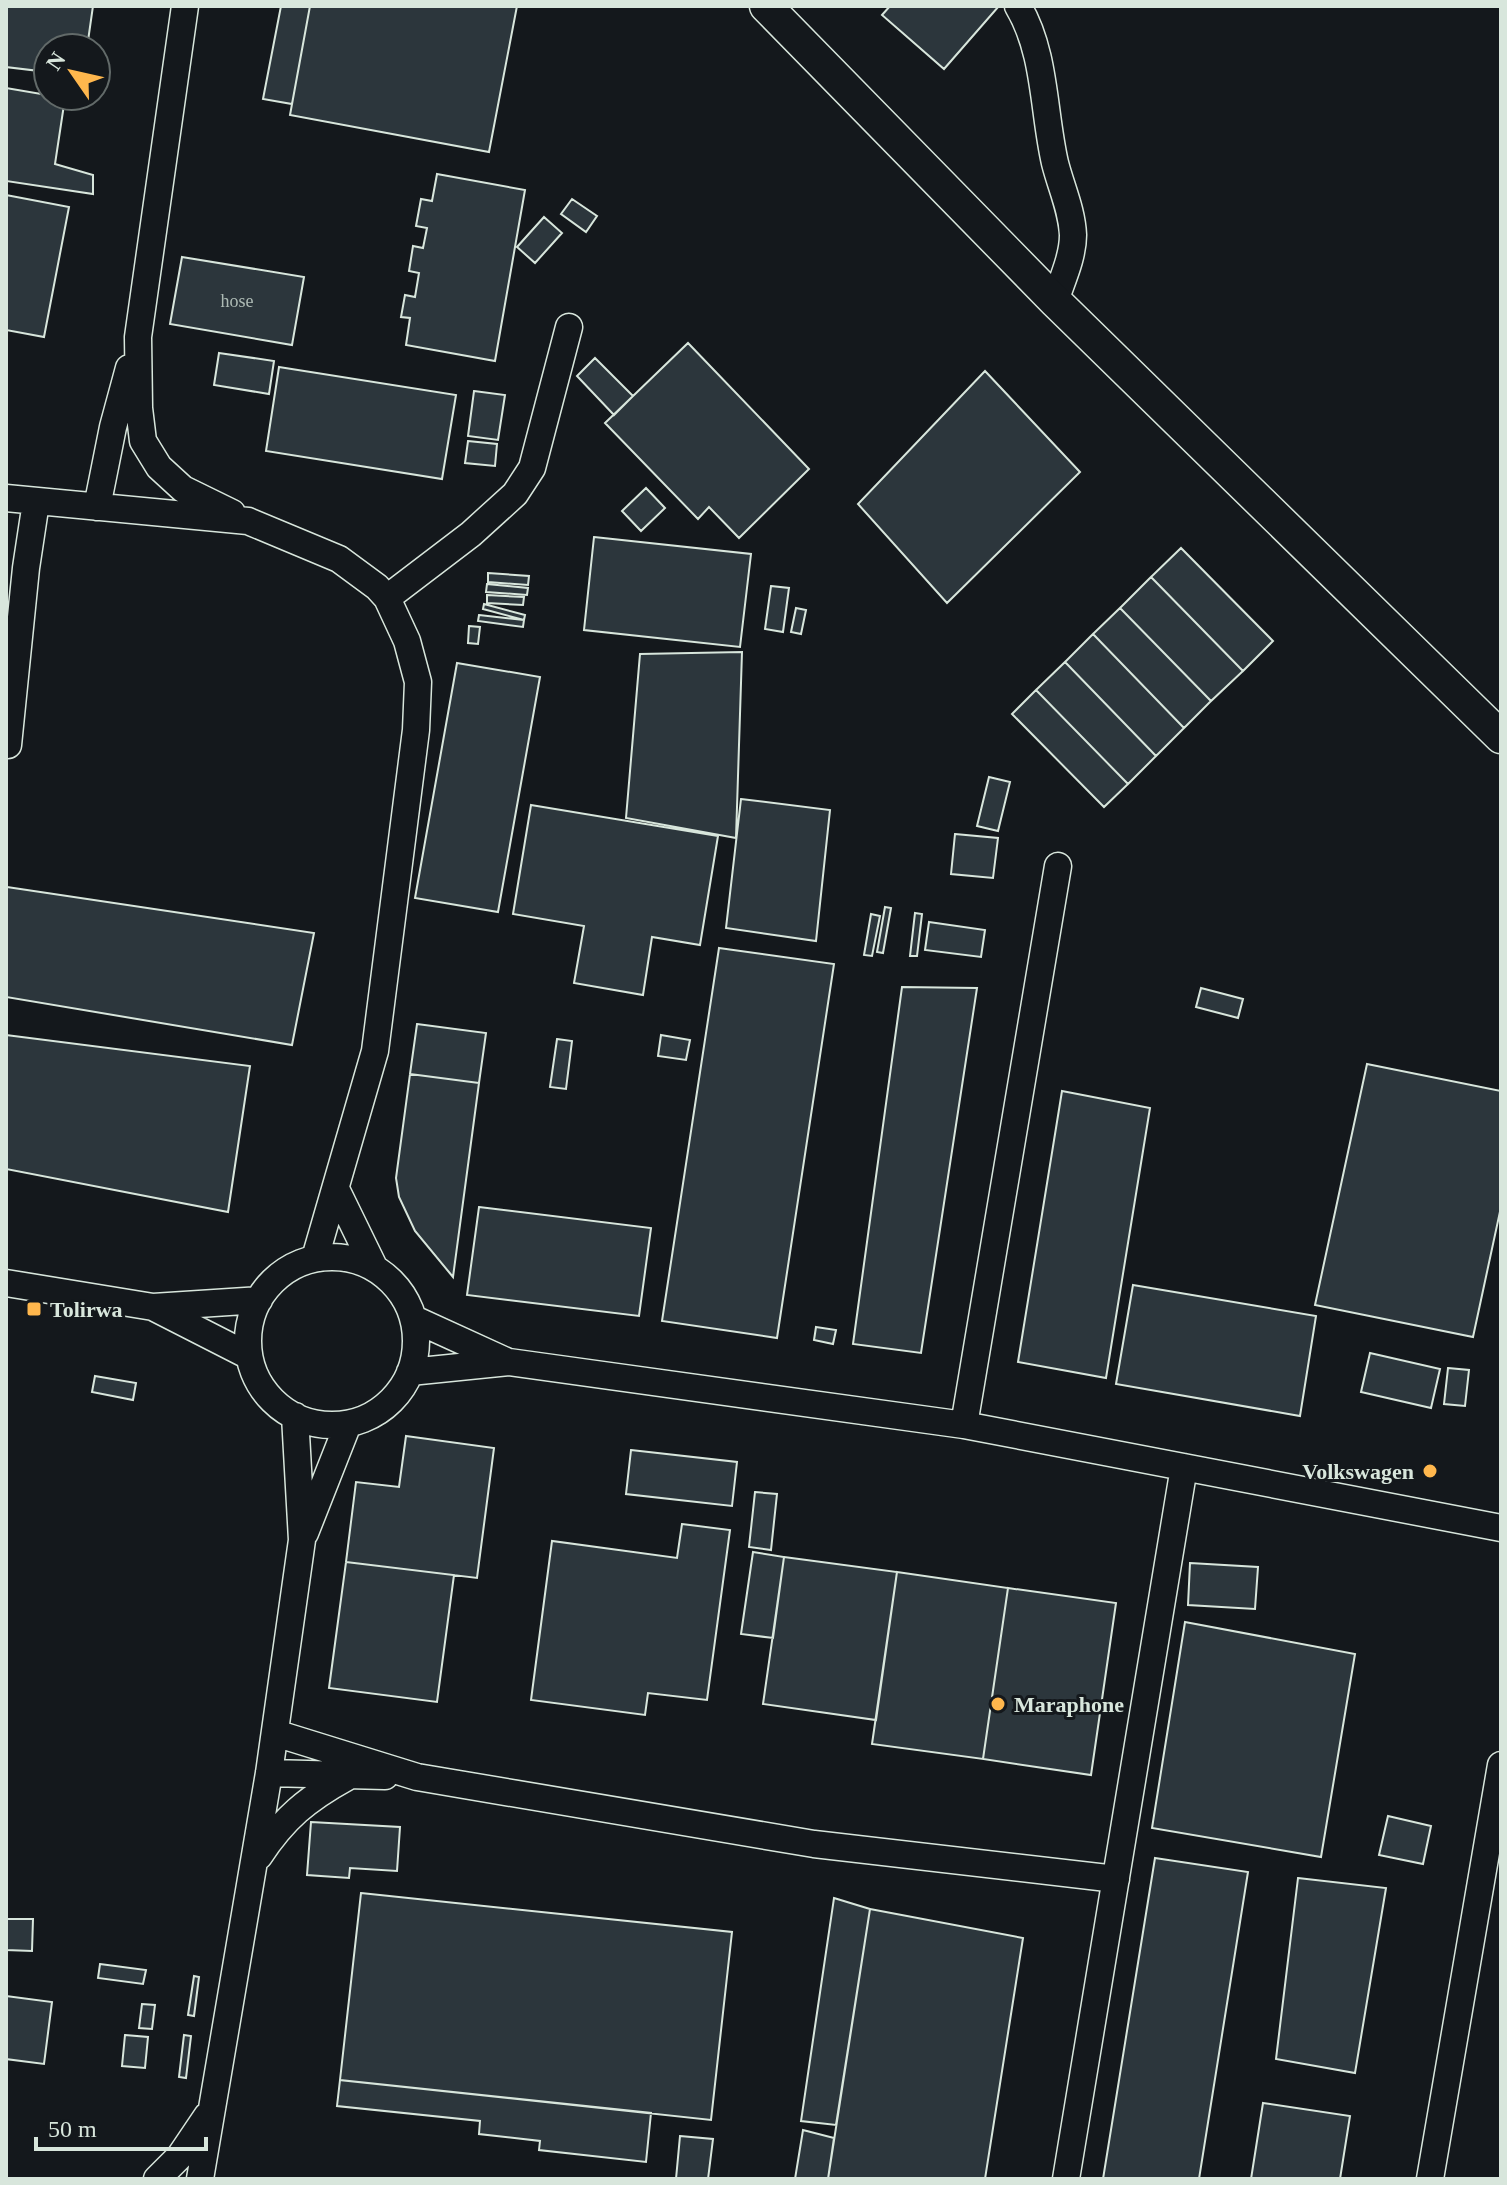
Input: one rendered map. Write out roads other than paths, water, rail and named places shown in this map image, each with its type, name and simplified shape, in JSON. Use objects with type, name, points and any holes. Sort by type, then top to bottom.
[{"type":"main road","points":[[766,6],[1055,301],[1501,737]]},
{"type":"lane","points":[[97,507],[113,427],[138,337],[185,6]]},
{"type":"lane","points":[[1018,6],[1028,22],[1035,43],[1055,162],[1071,213],[1073,239],[1055,301]]},
{"type":"lane","points":[[387,598],[471,534],[515,494],[532,468],[569,327]]},
{"type":"lane","points":[[138,337],[139,408],[143,441],[159,467],[183,489],[248,521],[339,559],[377,587],[387,598],[407,641],[418,682],[416,730],[375,1051],[315,1258]]},
{"type":"lane","points":[[6,498],[248,521]]},
{"type":"lane","points":[[8,745],[16,566],[36,502]]},
{"type":"lane","points":[[964,1425],[1058,866]]},
{"type":"lane","points":[[336,1189],[374,1267]]},
{"type":"lane","points":[[346,1257],[374,1267],[392,1281],[405,1298],[414,1319],[416,1346],[410,1372],[396,1396],[374,1414],[348,1424],[312,1423],[295,1416],[274,1402],[258,1380],[249,1356],[249,1327],[259,1300],[273,1280],[293,1266],[315,1258],[346,1257]]},
{"type":"lane","points":[[6,1283],[153,1307],[259,1300]]},
{"type":"lane","points":[[153,1307],[249,1356]]},
{"type":"lane","points":[[414,1319],[509,1362]]},
{"type":"lane","points":[[410,1372],[509,1362],[964,1425],[1501,1528]]},
{"type":"lane","points":[[200,2179],[269,1773],[302,1540],[295,1416]]},
{"type":"lane","points":[[302,1540],[348,1424]]},
{"type":"lane","points":[[1066,2179],[1184,1467]]},
{"type":"lane","points":[[275,1733],[417,1777],[814,1844],[1116,1879]]},
{"type":"lane","points":[[1430,2179],[1501,1765]]},
{"type":"lane","points":[[269,1773],[417,1777]]},
{"type":"lane","points":[[254,1863],[277,1828],[299,1807],[349,1776]]},
{"type":"lane","points":[[157,2179],[180,2156],[214,2106]]},
{"type":"place","name":"Tolirwa","points":[[34,1309]]},
{"type":"place","name":"Volkswagen","points":[[1430,1471]]},
{"type":"place","name":"Maraphone","points":[[998,1704]]}]
